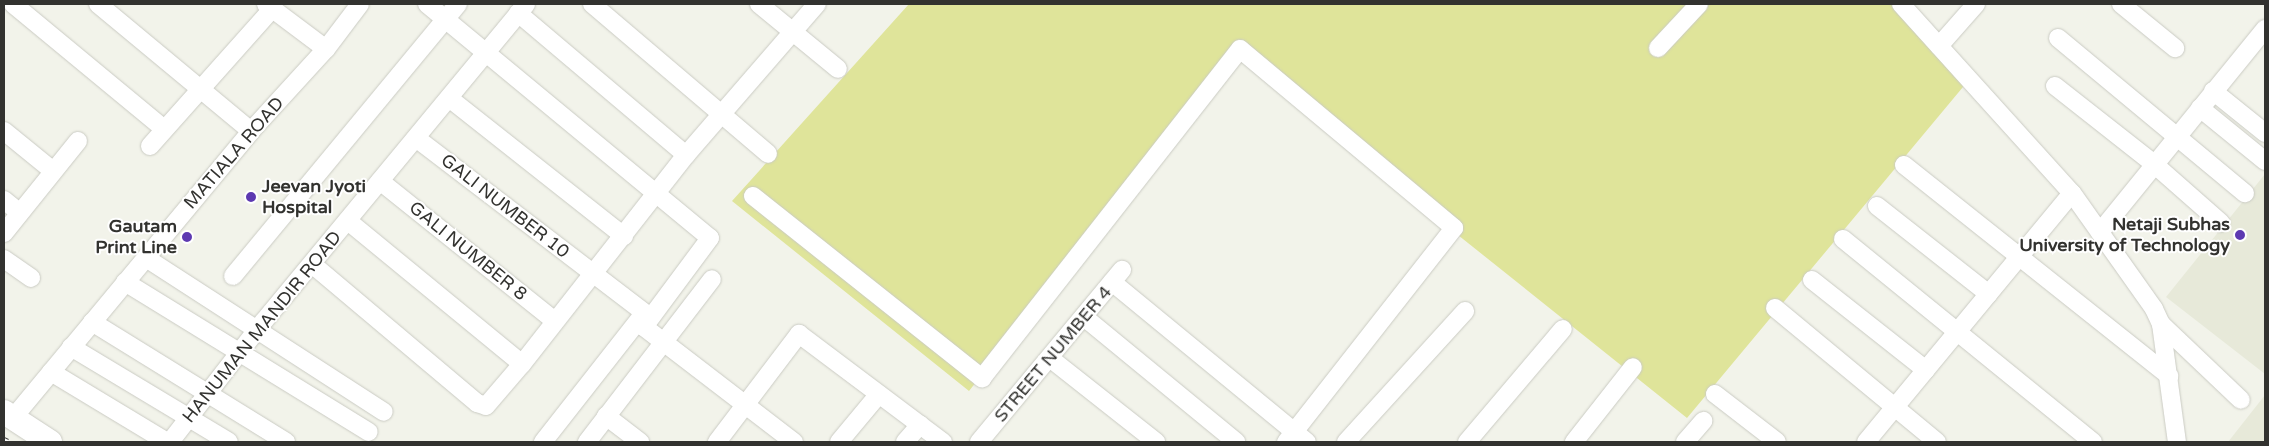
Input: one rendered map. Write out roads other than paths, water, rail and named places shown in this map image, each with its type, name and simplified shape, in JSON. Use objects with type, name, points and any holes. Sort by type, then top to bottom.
[{"type":"main road","points":[[8,415],[50,442]]},
{"type":"street","points":[[12,4],[164,129]]},
{"type":"street","points":[[98,4],[251,130]]},
{"type":"street","name":"MATIALA ROAD","points":[[8,415],[51,372],[251,130],[326,49],[360,4]]},
{"type":"street","points":[[427,4],[710,240],[543,442]]},
{"type":"street","points":[[233,276],[458,4]]},
{"type":"street","points":[[592,4],[768,154]]},
{"type":"street","points":[[759,4],[838,69]]},
{"type":"street","points":[[312,264],[477,404],[486,406],[657,196],[686,155],[817,4]]},
{"type":"street","points":[[1658,48],[1699,4]]},
{"type":"street","points":[[1901,4],[2072,193],[2154,309],[2161,324],[2177,442]]},
{"type":"street","points":[[1939,46],[1976,4]]},
{"type":"street","points":[[2121,4],[2175,48]]},
{"type":"street","points":[[150,146],[269,6],[326,49]]},
{"type":"street","points":[[522,8],[686,155]]},
{"type":"street","name":"HANUMAN MANDIR ROAD","points":[[168,442],[208,394],[258,328],[522,8]]},
{"type":"street","points":[[2100,232],[2265,29]]},
{"type":"street","points":[[2058,38],[2245,194]]},
{"type":"street","points":[[753,196],[982,378],[1240,49],[1454,228],[1295,439]]},
{"type":"street","points":[[2054,86],[2154,164],[2221,222]]},
{"type":"street","points":[[2213,91],[2265,133]]},
{"type":"street","points":[[449,98],[624,236]]},
{"type":"street","points":[[2200,108],[2265,161]]},
{"type":"street","points":[[4,131],[53,171]]},
{"type":"street","name":"GALI NUMBER 10","points":[[416,138],[647,315]]},
{"type":"street","points":[[4,233],[78,141]]},
{"type":"street","points":[[1904,165],[2169,376]]},
{"type":"street","name":"GALI NUMBER 8","points":[[380,182],[555,322]]},
{"type":"street","points":[[1866,442],[2072,193]]},
{"type":"street","points":[[4,200],[19,212]]},
{"type":"street","points":[[1878,206],[1989,294]]},
{"type":"street","points":[[348,221],[522,364]]},
{"type":"street","points":[[1843,239],[2093,442]]},
{"type":"street","points":[[146,258],[258,328],[384,412]]},
{"type":"street","points":[[4,259],[30,278]]},
{"type":"street","name":"STREET NUMBER 4","points":[[984,441],[1117,276],[1295,439]]},
{"type":"street","points":[[587,442],[712,279]]},
{"type":"street","points":[[1812,280],[1926,370]]},
{"type":"street","points":[[125,282],[369,432]]},
{"type":"street","points":[[1776,308],[1937,442]]},
{"type":"street","points":[[1346,442],[1465,311]]},
{"type":"street","points":[[647,315],[644,327],[746,405],[784,439]]},
{"type":"street","points":[[1084,317],[1236,442]]},
{"type":"street","points":[[92,322],[286,442]]},
{"type":"street","points":[[2161,324],[2240,400]]},
{"type":"street","points":[[1467,442],[1564,329]]},
{"type":"street","points":[[717,442],[799,334],[943,442]]},
{"type":"street","points":[[72,347],[229,442]]},
{"type":"street","points":[[1051,359],[1156,442]]},
{"type":"street","points":[[1574,442],[1633,367]]},
{"type":"street","points":[[51,372],[168,442]]},
{"type":"street","points":[[839,442],[879,394]]},
{"type":"street","points":[[1715,394],[1776,442]]},
{"type":"street","points":[[606,416],[640,442]]},
{"type":"street","points":[[1685,442],[1703,421]]},
{"type":"street","points":[[905,442],[920,425]]},
{"type":"railway","points":[[4,440],[8,442]]},
{"type":"place","name":"Jeevan Jyoti Hospital","points":[[251,197]]},
{"type":"place","name":"Netaji Subhas University of Technology","points":[[2240,235]]},
{"type":"place","name":"Gautam Print Line","points":[[187,237]]}]
